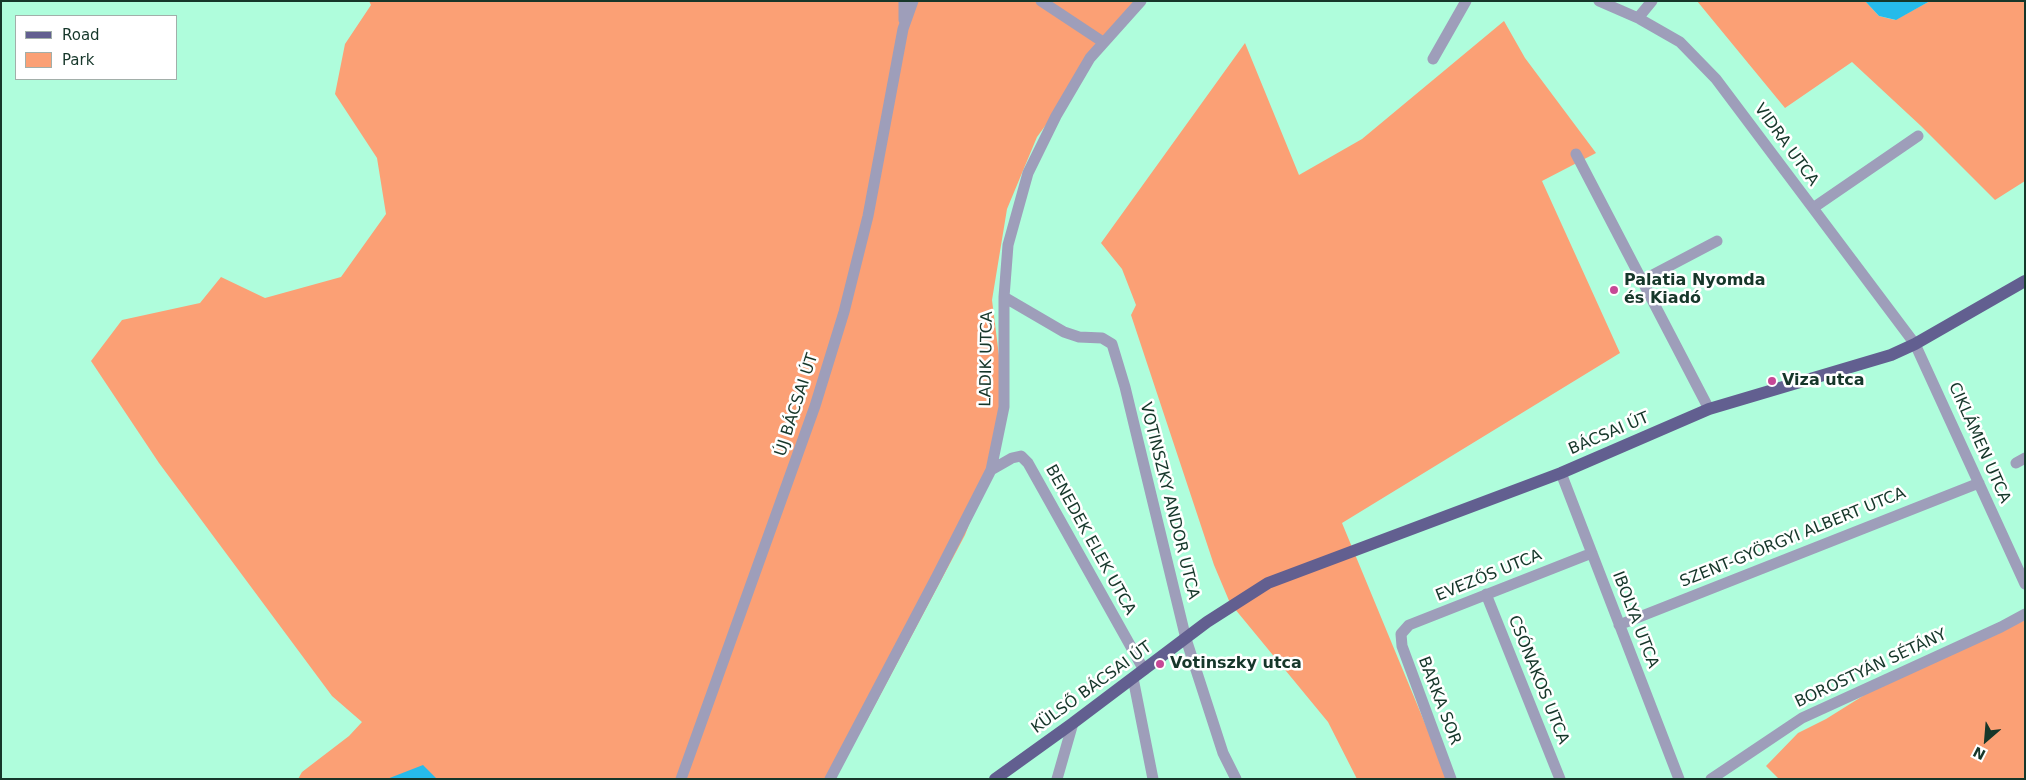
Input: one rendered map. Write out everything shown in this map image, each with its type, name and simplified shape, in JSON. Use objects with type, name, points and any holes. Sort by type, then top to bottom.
[{"type":"main road","name":"BÁCSAI ÚT","points":[[1207,622],[1268,583],[1561,472],[1709,409],[1867,363],[1916,344],[2025,281]]},
{"type":"main road","name":"KÜLSŐ BÁCSAI ÚT","points":[[995,779],[1207,622]]},
{"type":"street","name":"ÚJ BÁCSAI ÚT","points":[[904,1],[904,29]]},
{"type":"street","name":"ÚJ BÁCSAI ÚT","points":[[681,779],[815,406],[841,321],[868,216],[904,29],[913,1]]},
{"type":"street","points":[[1041,1],[1103,42]]},
{"type":"street","name":"LADIK UTCA","points":[[830,779],[991,470],[1004,407],[1004,297],[1008,245],[1028,173],[1056,116],[1090,58],[1141,1]]},
{"type":"street","points":[[1433,58],[1466,1]]},
{"type":"street","name":"VIDRA UTCA","points":[[1599,1],[1638,18],[1680,42],[1716,79],[1916,344]]},
{"type":"street","points":[[1638,18],[1652,1]]},
{"type":"street","points":[[1813,208],[1918,136]]},
{"type":"street","points":[[1576,154],[1709,409]]},
{"type":"street","points":[[1641,281],[1717,241]]},
{"type":"street","name":"VOTINSZKY ANDOR UTCA","points":[[1004,297],[1064,332],[1079,338],[1102,338],[1112,344],[1125,387],[1186,639],[1223,753],[1236,779]]},
{"type":"street","name":"CIKLÁMEN UTCA","points":[[1916,344],[2025,584]]},
{"type":"street","name":"BENEDEK ELEK UTCA","points":[[991,470],[1012,458],[1021,456],[1028,463],[1144,670]]},
{"type":"street","name":"IBOLYA UTCA","points":[[1561,472],[1679,779]]},
{"type":"street","name":"SZENT-GYÖRGYI ALBERT UTCA","points":[[1619,625],[1979,483]]},
{"type":"street","name":"EVEZŐS UTCA","points":[[1402,634],[1409,625],[1592,553]]},
{"type":"street","name":"CSÓNAKOS UTCA","points":[[1486,594],[1560,779]]},
{"type":"street","name":"BOROSTYÁN SÉTÁNY","points":[[1711,779],[1802,718],[2001,627],[2025,614]]},
{"type":"street","name":"BARKA SOR","points":[[1402,634],[1402,646],[1451,779]]},
{"type":"street","points":[[1133,678],[1153,779]]},
{"type":"street","points":[[1057,779],[1073,723]]},
{"type":"green space","points":[[369,1],[1137,1],[1037,137],[1007,209],[992,300],[1003,388],[991,468],[965,535],[867,720],[832,779],[298,779],[302,772],[349,736],[362,722],[332,696],[159,463],[91,361],[122,320],[200,303],[221,277],[265,298],[341,277],[386,214],[377,158],[335,94],[345,44],[371,5]]},
{"type":"green space","points":[[1697,1],[1865,1],[1879,16],[1895,20],[1930,1],[2025,1],[2025,181],[1995,200],[1921,126],[1852,62],[1785,108]]},
{"type":"green space","points":[[1504,21],[1525,58],[1596,153],[1542,181],[1620,353],[1342,523],[1448,779],[1357,779],[1328,722],[1230,603],[1214,565],[1131,315],[1136,305],[1122,269],[1101,243],[1245,43],[1299,175],[1362,139]]},
{"type":"green space","points":[[2025,620],[2025,779],[1779,779],[1766,766],[1798,733],[1826,719],[1866,694]]},
{"type":"water","points":[[1865,1],[1930,1],[1896,20],[1879,16]]},
{"type":"water","points":[[423,765],[437,779],[387,779]]},
{"type":"place","name":"Palatia Nyomda és Kiadó","points":[[1614,290]]},
{"type":"place","name":"Viza utca","points":[[1772,381]]},
{"type":"place","name":"Votinszky utca","points":[[1160,664]]}]
